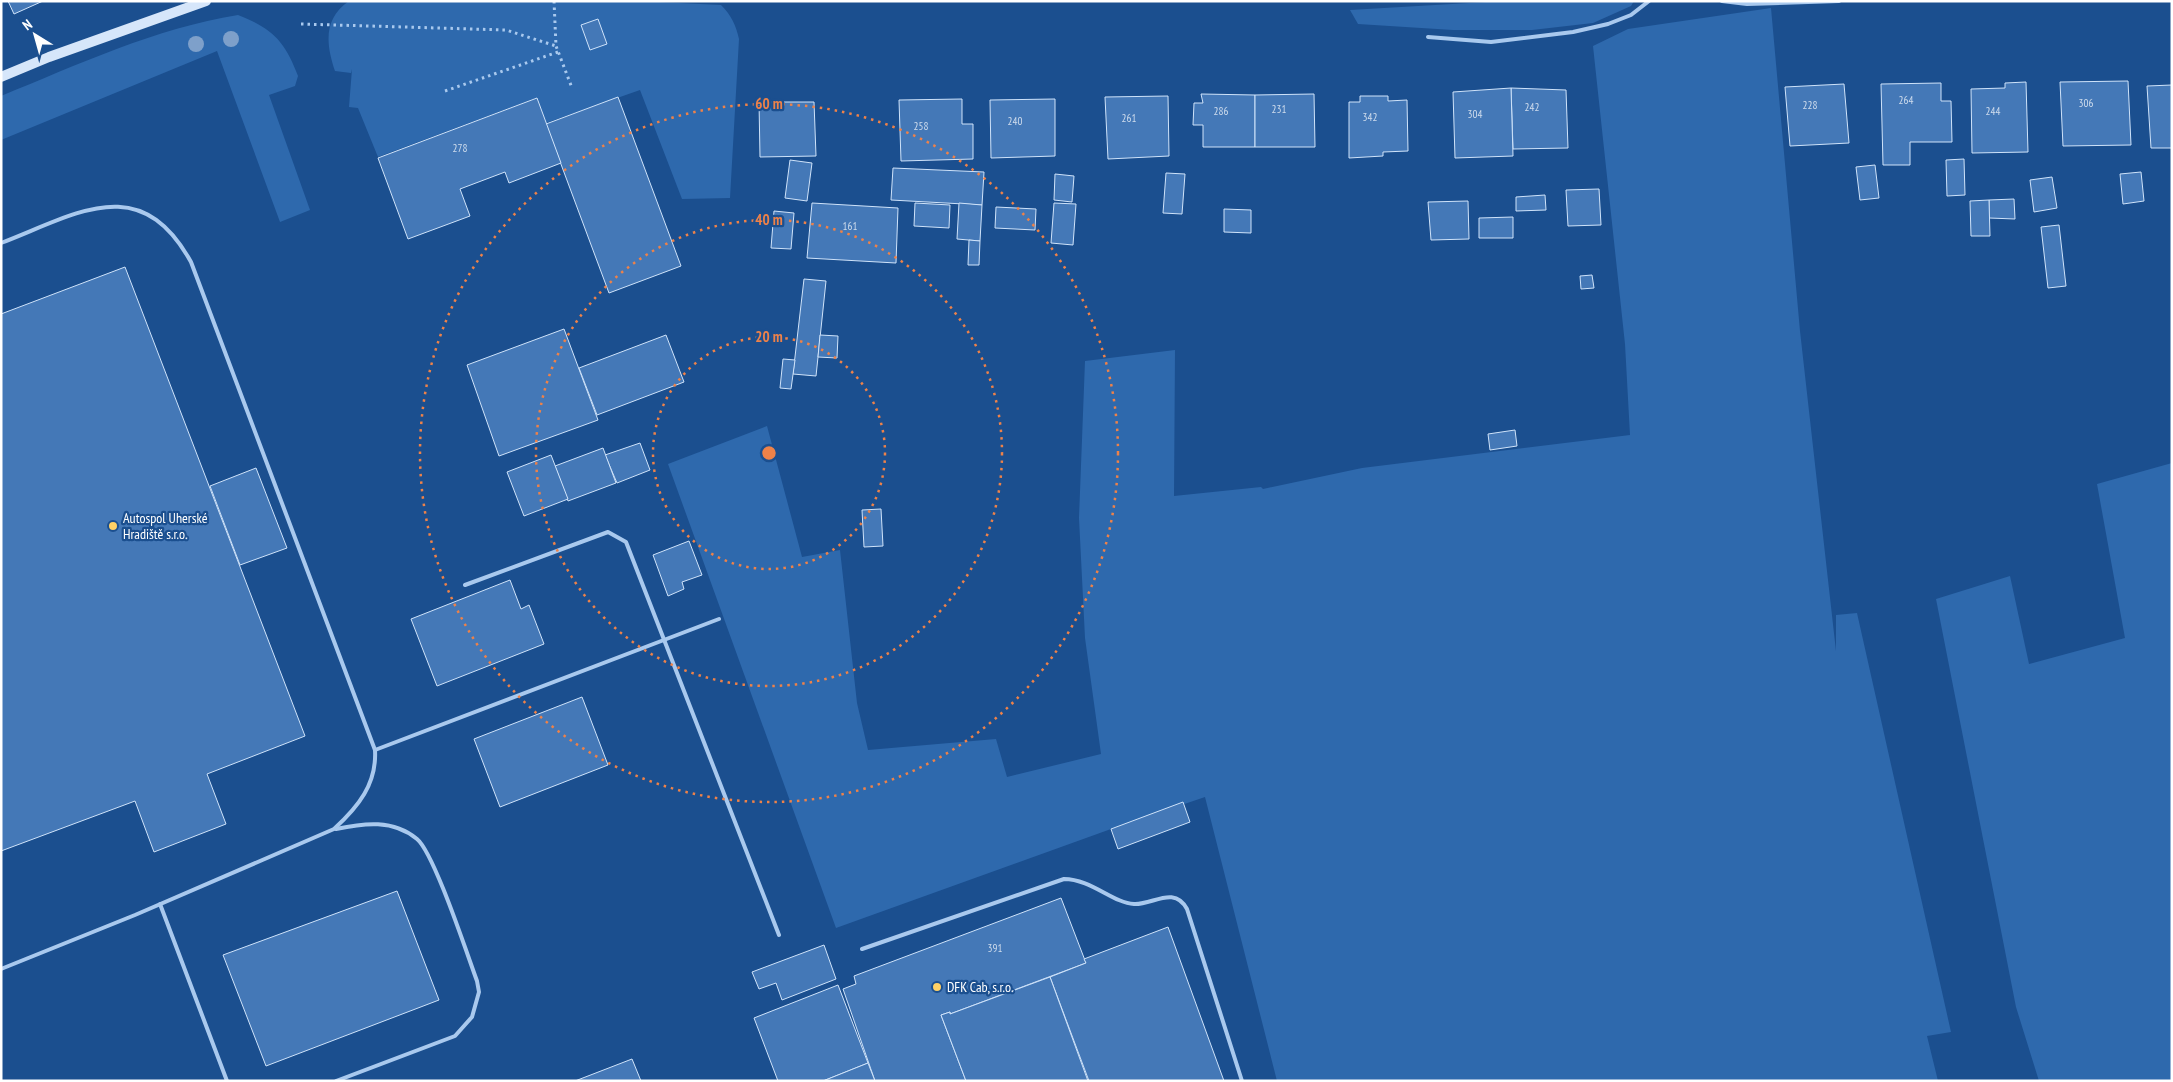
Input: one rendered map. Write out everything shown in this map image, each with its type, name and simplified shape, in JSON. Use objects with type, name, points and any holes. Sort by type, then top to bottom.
[{"type":"street","points":[[1,77],[49,57],[206,1]]},
{"type":"lane","points":[[1428,37],[1491,42],[1573,32],[1624,18],[1649,1]]},
{"type":"lane","points":[[1722,1],[1747,4],[1839,1]]},
{"type":"lane","points":[[1,243],[83,212],[124,206],[136,208],[152,216],[170,231],[182,245],[191,262],[375,750],[372,783],[358,805],[334,829]]},
{"type":"lane","points":[[465,585],[608,532],[626,542],[779,935]]},
{"type":"lane","points":[[375,750],[719,619]]},
{"type":"lane","points":[[1,969],[160,904],[334,829],[357,824],[381,823],[402,829],[418,840],[430,860],[477,981],[479,992],[472,1017],[455,1036],[336,1081]]},
{"type":"lane","points":[[862,949],[1064,879],[1082,881],[1134,904],[1168,896],[1175,897],[1187,909],[1242,1081]]},
{"type":"lane","points":[[160,904],[227,1081]]},
{"type":"path","points":[[554,1],[556,46],[572,88]]},
{"type":"path","points":[[301,24],[506,30],[556,46]]},
{"type":"path","points":[[445,91],[558,52]]},
{"type":"shaded area","points":[[349,1],[638,1],[721,5],[733,20],[739,39],[730,198],[682,199],[640,90],[546,123],[536,98],[378,157],[358,108],[349,107],[352,69],[351,73],[335,71],[330,51],[329,33],[331,24],[341,8]]},
{"type":"shaded area","points":[[1503,1],[1634,1],[1631,6],[1593,23],[1532,30],[1453,30],[1358,24],[1350,10]]},
{"type":"shaded area","points":[[1771,8],[1800,331],[1836,651],[1836,615],[1857,613],[1951,1032],[1927,1036],[1938,1081],[1277,1081],[1205,797],[836,928],[668,464],[767,426],[802,557],[840,550],[857,703],[868,750],[996,739],[1007,777],[1101,754],[1085,638],[1079,518],[1085,361],[1175,350],[1174,496],[1261,487],[1263,489],[1362,468],[1630,435],[1625,344],[1593,46],[1628,29]]},
{"type":"shaded area","points":[[238,15],[260,25],[276,37],[288,54],[298,76],[295,86],[269,95],[310,210],[280,222],[217,51],[1,140],[1,96],[147,38],[207,21]]},
{"type":"shaded area","points":[[2172,463],[2172,1081],[2039,1081],[2016,1007],[1936,599],[2010,576],[2029,664],[2125,638],[2097,484]]},
{"type":"building","points":[[8,1],[43,1],[14,14]]},
{"type":"building","points":[[598,19],[607,44],[590,50],[581,25]]},
{"type":"building","points":[[2128,81],[2131,145],[2063,146],[2060,82]]},
{"type":"building","points":[[2026,82],[2028,152],[1972,153],[1971,89],[2005,88],[2005,83]]},
{"type":"building","points":[[1941,83],[1941,101],[1951,101],[1952,142],[1910,142],[1910,165],[1883,165],[1881,84]]},
{"type":"building","points":[[1844,84],[1849,143],[1790,146],[1785,87]]},
{"type":"building","points":[[2172,85],[2172,148],[2151,148],[2147,86]]},
{"type":"building","points":[[1511,88],[1566,90],[1568,148],[1513,149]]},
{"type":"building","points":[[1511,88],[1513,156],[1455,158],[1453,92]]},
{"type":"building","points":[[1201,94],[1255,95],[1255,147],[1203,147],[1203,125],[1193,125],[1194,103],[1203,103]]},
{"type":"building","points":[[1314,94],[1315,147],[1255,147],[1255,95]]},
{"type":"building","points":[[1168,96],[1169,156],[1108,159],[1105,97]]},
{"type":"building","points":[[1360,96],[1388,96],[1388,101],[1407,100],[1408,151],[1383,152],[1383,156],[1349,158],[1349,102],[1360,102]]},
{"type":"building","points":[[618,97],[681,266],[609,293],[546,124]]},
{"type":"building","points":[[537,98],[561,163],[509,183],[505,172],[460,189],[470,216],[408,239],[378,158]]},
{"type":"building","points":[[962,99],[962,124],[973,124],[973,159],[901,161],[899,100]]},
{"type":"building","points":[[1055,99],[1055,156],[991,158],[990,100]]},
{"type":"building","points":[[759,102],[814,102],[816,156],[760,157]]},
{"type":"building","points":[[1964,159],[1965,195],[1947,196],[1946,160]]},
{"type":"building","points":[[790,160],[812,163],[807,201],[785,198]]},
{"type":"building","points":[[1875,165],[1879,198],[1860,200],[1856,167]]},
{"type":"building","points":[[893,168],[984,172],[982,205],[891,200]]},
{"type":"building","points":[[2141,172],[2144,201],[2123,204],[2120,174]]},
{"type":"building","points":[[1166,173],[1185,174],[1182,214],[1163,213]]},
{"type":"building","points":[[1055,174],[1074,176],[1072,202],[1054,200]]},
{"type":"building","points":[[2052,177],[2057,208],[2034,212],[2030,180]]},
{"type":"building","points":[[1599,189],[1601,225],[1568,226],[1566,190]]},
{"type":"building","points":[[1545,195],[1546,210],[1516,211],[1516,197]]},
{"type":"building","points":[[2014,199],[2015,219],[1989,218],[1989,200]]},
{"type":"building","points":[[1989,200],[1990,236],[1971,236],[1970,201]]},
{"type":"building","points":[[1468,201],[1469,239],[1431,240],[1428,202]]},
{"type":"building","points":[[812,203],[898,208],[896,263],[807,258]]},
{"type":"building","points":[[915,203],[950,205],[949,228],[914,226]]},
{"type":"building","points":[[959,203],[982,205],[980,241],[957,239]]},
{"type":"building","points":[[1054,203],[1076,204],[1073,245],[1051,243]]},
{"type":"building","points":[[996,207],[1036,209],[1035,230],[995,228]]},
{"type":"building","points":[[1224,209],[1251,210],[1251,233],[1224,232]]},
{"type":"building","points":[[774,211],[794,213],[791,249],[771,248]]},
{"type":"building","points":[[1513,217],[1513,238],[1479,238],[1479,218]]},
{"type":"building","points":[[2059,225],[2066,286],[2048,288],[2041,227]]},
{"type":"building","points":[[969,240],[980,241],[979,265],[968,265]]},
{"type":"building","name":"Autospol Uherské Hradiště s.r.o.","points":[[125,267],[305,736],[207,774],[226,824],[154,852],[135,801],[1,851],[1,314]]},
{"type":"building","points":[[1592,275],[1594,288],[1581,289],[1580,276]]},
{"type":"building","points":[[804,279],[826,281],[816,376],[793,374]]},
{"type":"building","points":[[564,329],[598,420],[499,456],[467,365]]},
{"type":"building","points":[[666,335],[684,382],[597,415],[579,368]]},
{"type":"building","points":[[820,335],[838,336],[837,358],[818,357]]},
{"type":"building","points":[[783,359],[795,360],[791,389],[780,388]]},
{"type":"building","points":[[1515,430],[1517,446],[1490,450],[1488,434]]},
{"type":"building","points":[[640,443],[650,470],[617,483],[605,455]]},
{"type":"building","points":[[603,448],[616,483],[568,501],[555,466]]},
{"type":"building","points":[[551,455],[568,499],[524,516],[507,472]]},
{"type":"building","points":[[256,468],[287,548],[240,565],[210,486]]},
{"type":"building","points":[[881,509],[883,546],[864,547],[862,510]]},
{"type":"building","points":[[689,541],[702,575],[682,582],[684,589],[668,596],[653,555]]},
{"type":"building","points":[[510,580],[521,609],[529,605],[544,644],[437,686],[411,619]]},
{"type":"building","points":[[582,697],[608,765],[500,807],[474,739]]},
{"type":"building","points":[[1183,802],[1190,822],[1118,849],[1111,829]]},
{"type":"building","points":[[397,891],[439,1000],[266,1066],[223,955]]},
{"type":"building","name":"DFK Cab, s.r.o.","points":[[1061,898],[1086,963],[950,1014],[950,1012],[941,1015],[966,1081],[875,1081],[843,989],[856,984],[854,976]]},
{"type":"building","points":[[1168,927],[1224,1081],[1089,1081],[1050,977],[1086,963],[1084,959]]},
{"type":"building","points":[[824,945],[836,979],[782,1000],[776,983],[759,989],[752,972]]},
{"type":"building","name":"DFK Cab, s.r.o.","points":[[1050,977],[1088,1081],[966,1081],[941,1015],[950,1012],[950,1014]]},
{"type":"building","points":[[838,985],[868,1063],[823,1081],[778,1081],[754,1018]]},
{"type":"building","points":[[632,1059],[641,1081],[575,1081]]},
{"type":"building","points":[[868,1063],[875,1081],[823,1081]]},
{"type":"place","name":"Autospol Uherské Hradiště s.r.o.","points":[[113,526]]},
{"type":"place","name":"DFK Cab, s.r.o.","points":[[937,987]]}]
